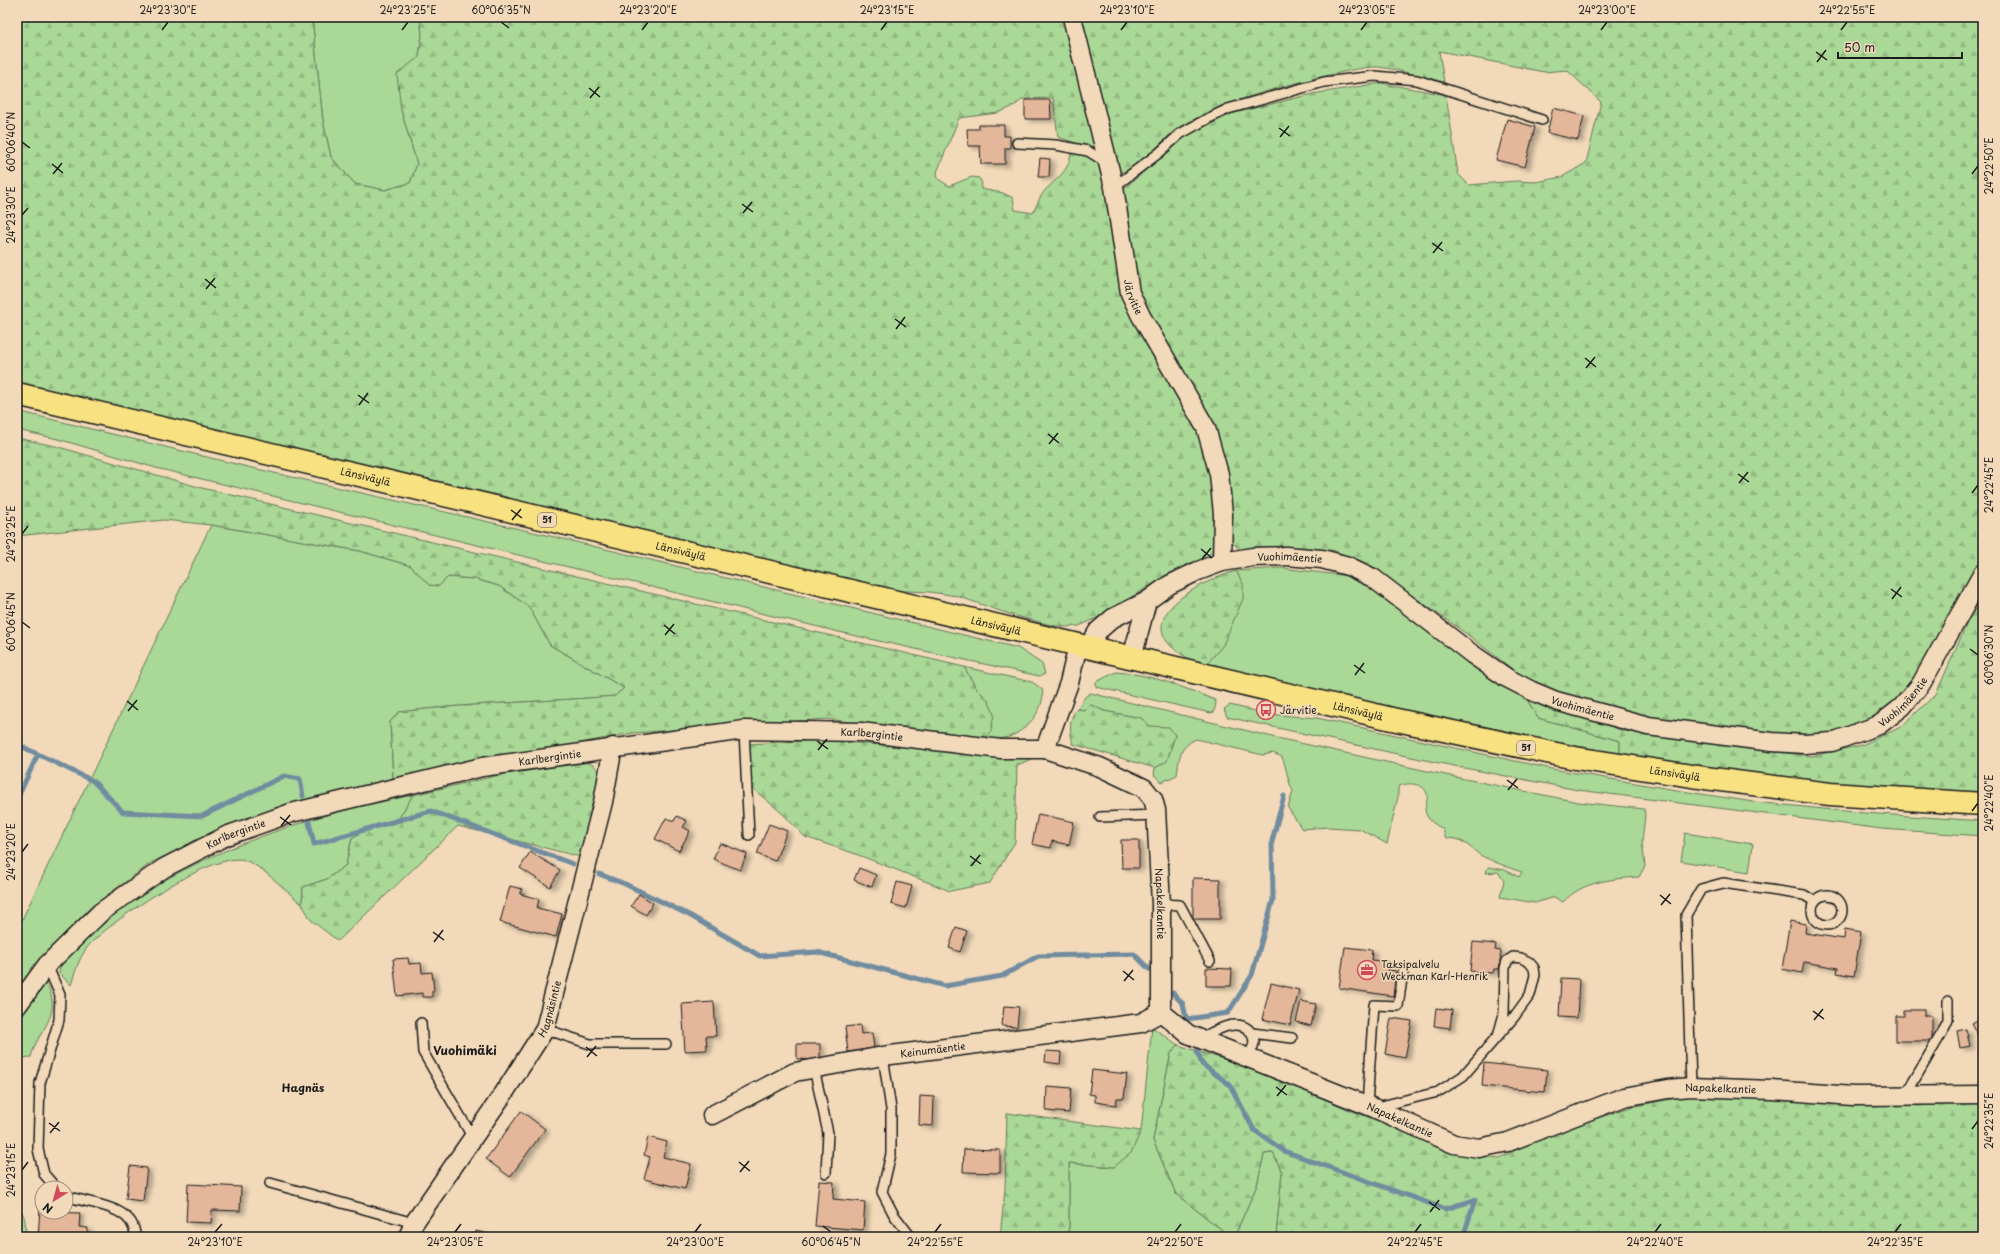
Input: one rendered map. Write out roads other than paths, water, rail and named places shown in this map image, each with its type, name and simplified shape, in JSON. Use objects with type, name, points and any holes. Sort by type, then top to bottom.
[{"type":"main road","name":"Länsiväylä","points":[[17,394],[1392,719],[1575,758],[1705,778],[1830,794],[1983,804]]},
{"type":"street","name":"Järvitie","points":[[1072,17],[1114,187],[1130,293],[1141,316],[1206,428],[1219,474],[1223,514],[1222,562]]},
{"type":"street","name":"Vuohimäentie","points":[[1083,646],[1108,622],[1147,601],[1169,585],[1198,571],[1222,562],[1253,557],[1286,556],[1322,559],[1348,566],[1373,578],[1472,654],[1507,678],[1556,701],[1648,726],[1772,742],[1804,744],[1832,742],[1858,734],[1879,725],[1902,707],[1921,684],[1983,573]]},
{"type":"street","points":[[1132,658],[1147,601]]},
{"type":"street","points":[[1045,749],[1083,646]]},
{"type":"street","name":"Karlbergintie","points":[[17,1006],[47,965],[101,912],[164,868],[226,836],[291,812],[482,767],[613,747],[744,730],[861,732],[1001,749],[1045,749]]},
{"type":"street","name":"Hagnäsintie","points":[[411,1230],[545,1029],[603,802],[613,747]]},
{"type":"street","name":"Napakelkantie","points":[[1045,749],[1100,767],[1144,788],[1153,799],[1156,815],[1161,904],[1161,1012],[1188,1034],[1370,1106],[1454,1144],[1479,1148],[1508,1142],[1624,1097],[1668,1089],[1691,1087],[1772,1090],[1853,1096],[1983,1095]]},
{"type":"street","name":"Keinumäentie","points":[[712,1115],[795,1072],[882,1056],[1141,1023],[1161,1012]]},
{"type":"lane","points":[[1114,187],[1159,153],[1180,134],[1207,119],[1228,109],[1324,82],[1375,76],[1416,80],[1542,120]]},
{"type":"lane","points":[[1017,143],[1056,145],[1088,151],[1108,163]]},
{"type":"lane","points":[[744,730],[749,835]]},
{"type":"lane","points":[[1100,817],[1156,815]]},
{"type":"lane","points":[[1691,1087],[1686,915],[1700,889],[1723,883],[1804,895],[1814,901]]},
{"type":"lane","points":[[1161,904],[1180,905],[1210,961]]},
{"type":"lane","points":[[1403,972],[1398,1006],[1374,1006],[1370,1106],[1438,1092],[1463,1076],[1514,1017],[1530,995],[1535,976],[1534,968],[1529,962],[1521,958],[1513,958],[1507,962],[1504,968],[1504,1014],[1500,1032]]},
{"type":"lane","points":[[47,965],[60,995],[59,1020],[40,1082],[38,1149],[44,1174],[49,1180]]},
{"type":"lane","points":[[1905,1096],[1948,1020],[1948,1001]]},
{"type":"lane","points":[[422,1023],[423,1052],[473,1138]]},
{"type":"lane","points":[[1199,1038],[1224,1027],[1238,1026],[1245,1027],[1252,1033],[1292,1038]]},
{"type":"lane","points":[[545,1029],[590,1044],[666,1044]]},
{"type":"lane","points":[[1248,1058],[1254,1042],[1252,1033]]},
{"type":"lane","points":[[882,1056],[891,1109],[891,1154],[882,1192],[894,1215],[911,1237]]},
{"type":"lane","points":[[814,1068],[828,1133],[826,1173]]},
{"type":"lane","points":[[270,1183],[411,1230]]},
{"type":"lane","points":[[74,1198],[110,1207],[123,1214],[133,1224],[135,1237]]},
{"type":"waterway","points":[[17,744],[93,781],[123,812],[202,816],[284,776],[300,779],[303,796]]},
{"type":"waterway","points":[[17,799],[38,754]]},
{"type":"waterway","points":[[1187,1019],[1228,1013],[1252,975],[1273,900],[1272,841],[1284,796]]},
{"type":"waterway","points":[[309,822],[314,844],[431,811],[573,864]]},
{"type":"waterway","points":[[599,874],[625,884],[689,915],[760,956],[817,952],[945,986],[1002,976],[1038,956],[1134,954],[1149,969]]},
{"type":"waterway","points":[[1173,993],[1183,1004],[1187,1021]]},
{"type":"waterway","points":[[1197,1051],[1202,1064],[1230,1085],[1254,1130],[1284,1151],[1445,1209],[1475,1200],[1463,1237]]},
{"type":"place","name":"Järvitie","points":[[1266,710]]},
{"type":"place","name":"Taksipalvelu Weckman Karl-Henrik","points":[[1367,970]]},
{"type":"district","name":"Vuohimäki","points":[[465,1051]]},
{"type":"district","name":"Hagnäs","points":[[303,1088]]}]
